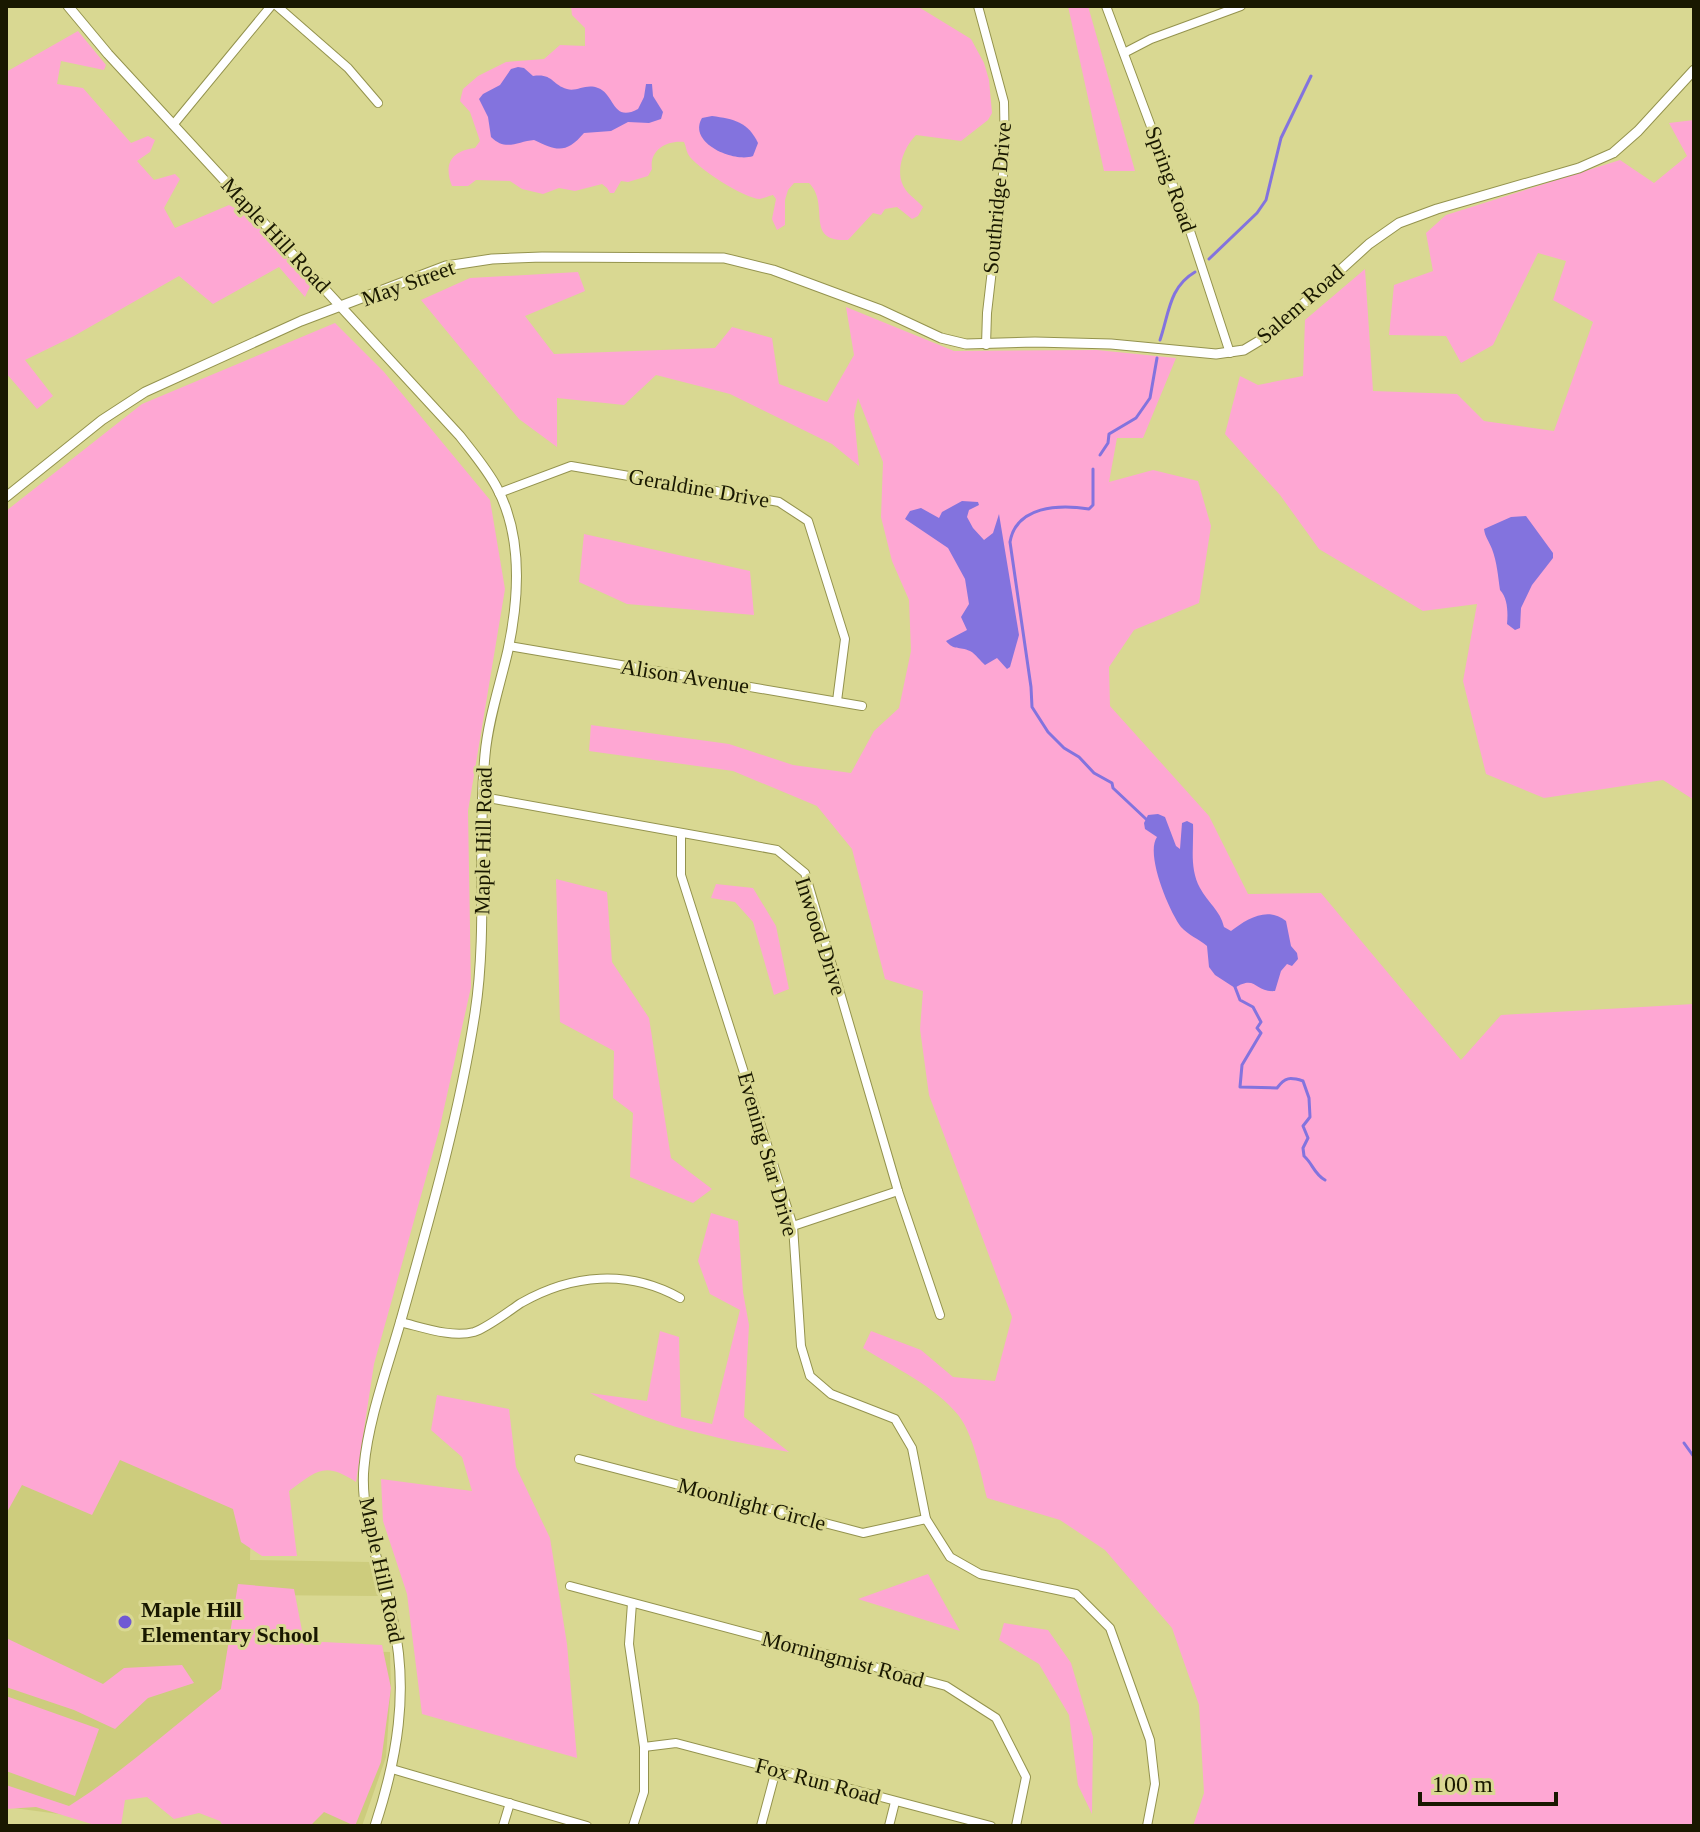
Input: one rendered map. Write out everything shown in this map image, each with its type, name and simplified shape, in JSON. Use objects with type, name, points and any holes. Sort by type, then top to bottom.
[{"type":"street","name":"Maple Hill Road","points":[[68,6],[108,54],[460,436],[483,465],[499,493],[517,561],[509,646],[485,753],[481,934],[475,1013],[442,1168],[381,1390],[364,1467],[368,1516],[399,1653],[399,1731],[392,1769],[375,1826]]},
{"type":"street","points":[[173,125],[271,6]]},
{"type":"street","points":[[277,6],[348,68],[378,103]]},
{"type":"street","name":"Southridge Drive","points":[[978,6],[1004,102],[1005,157],[986,345]]},
{"type":"street","name":"Spring Road","points":[[1106,6],[1190,231],[1230,353]]},
{"type":"street","points":[[1124,53],[1151,39],[1241,6]]},
{"type":"street","name":"Salem Road","points":[[812,284],[954,342],[986,345],[1035,342],[1111,344],[1230,353],[1256,344],[1269,335],[1369,244],[1399,223],[1579,168],[1613,153],[1638,131],[1694,70]]},
{"type":"street","name":"May Street","points":[[6,497],[102,420],[145,392],[263,338],[446,266],[492,259],[724,258],[812,284]]},
{"type":"street","name":"Geraldine Drive","points":[[499,493],[571,466],[779,502],[808,521],[845,639],[837,701]]},
{"type":"street","name":"Alison Avenue","points":[[509,646],[862,706]]},
{"type":"street","name":"Inwood Drive","points":[[483,797],[777,850],[805,873],[898,1191],[940,1315]]},
{"type":"street","name":"Evening Star Drive","points":[[681,834],[681,875],[793,1226],[801,1346],[810,1376],[831,1394],[895,1419],[912,1448],[926,1519],[950,1557],[980,1574],[1076,1594],[1110,1628],[1150,1740],[1155,1784],[1147,1826]]},
{"type":"street","points":[[793,1226],[898,1191]]},
{"type":"street","points":[[400,1322],[444,1332],[474,1332],[540,1292],[576,1281],[631,1279],[659,1286],[680,1298]]},
{"type":"street","name":"Moonlight Circle","points":[[579,1459],[863,1533],[926,1519]]},
{"type":"street","name":"Morningmist Road","points":[[570,1586],[946,1686],[996,1718],[1026,1777],[1016,1826]]},
{"type":"street","points":[[632,1603],[629,1644],[644,1747],[644,1792],[633,1826]]},
{"type":"street","name":"Fox Run Road","points":[[644,1747],[676,1743],[991,1826]]},
{"type":"street","points":[[392,1769],[587,1826]]},
{"type":"street","points":[[761,1826],[776,1770]]},
{"type":"street","points":[[889,1826],[895,1802]]},
{"type":"street","points":[[503,1826],[510,1803]]},
{"type":"shaded area","points":[[571,6],[917,6],[971,39],[989,80],[992,113],[988,120],[961,141],[916,135],[905,151],[900,177],[903,187],[923,207],[918,216],[912,219],[897,207],[885,209],[881,215],[873,213],[848,240],[826,235],[822,229],[818,201],[809,183],[794,183],[788,190],[785,225],[777,230],[772,219],[776,199],[773,195],[753,198],[721,181],[692,160],[684,142],[660,148],[653,157],[648,176],[621,181],[614,193],[602,184],[575,191],[559,188],[543,194],[522,189],[510,181],[476,180],[468,186],[452,186],[449,165],[455,155],[475,148],[480,141],[470,112],[460,101],[463,89],[478,76],[506,62],[544,59],[560,45],[585,46],[585,28],[572,15]]},
{"type":"shaded area","points":[[1068,6],[1088,6],[1135,171],[1104,171]]},
{"type":"shaded area","points":[[78,31],[106,65],[104,70],[61,61],[57,84],[83,88],[131,143],[148,136],[155,140],[150,152],[137,161],[154,180],[175,174],[180,179],[164,208],[175,228],[229,205],[247,215],[311,284],[305,297],[279,267],[213,304],[179,276],[25,360],[53,396],[37,409],[6,373],[6,72]]},
{"type":"shaded area","points":[[518,67],[533,76],[549,78],[567,89],[598,88],[623,112],[638,109],[646,84],[652,84],[653,96],[663,112],[661,119],[649,123],[628,122],[611,131],[584,133],[572,144],[561,148],[534,140],[502,144],[491,137],[488,117],[479,99],[500,85],[511,69]]},
{"type":"shaded area","points":[[712,116],[734,120],[750,130],[758,143],[753,156],[735,157],[707,143],[699,127],[702,118]]},
{"type":"shaded area","points":[[1694,120],[1694,800],[1663,780],[1544,798],[1486,774],[1463,681],[1477,604],[1423,611],[1319,549],[1280,495],[1225,434],[1240,376],[1258,385],[1303,376],[1305,320],[1365,269],[1373,391],[1457,394],[1484,421],[1554,431],[1593,322],[1553,300],[1566,261],[1538,253],[1493,345],[1461,363],[1446,336],[1389,335],[1394,285],[1433,271],[1426,233],[1446,215],[1620,160],[1654,183],[1687,156],[1669,123]]},
{"type":"shaded area","points":[[578,272],[585,291],[525,316],[554,354],[715,348],[732,327],[772,338],[779,384],[827,402],[854,355],[846,307],[954,351],[1097,350],[1176,358],[1143,438],[1117,438],[1109,482],[1153,470],[1198,481],[1211,526],[1199,603],[1134,630],[1109,667],[1110,706],[1209,816],[1248,894],[1321,893],[1461,1060],[1501,1015],[1694,1004],[1694,1826],[1193,1826],[1204,1793],[1199,1705],[1172,1628],[1105,1550],[1060,1520],[987,1498],[973,1445],[959,1416],[927,1387],[863,1348],[871,1331],[921,1350],[953,1377],[995,1381],[1012,1317],[929,1095],[920,1029],[923,991],[885,979],[852,849],[817,806],[733,771],[589,751],[591,725],[729,744],[793,765],[851,773],[874,731],[899,708],[911,651],[909,600],[892,561],[881,517],[883,462],[858,398],[854,415],[859,466],[832,444],[730,394],[656,375],[624,405],[557,398],[557,447],[519,419],[421,300],[470,278]]},
{"type":"shaded area","points":[[335,323],[384,372],[490,500],[505,589],[468,811],[471,987],[439,1131],[374,1364],[356,1482],[328,1470],[314,1474],[289,1491],[297,1556],[262,1556],[241,1542],[233,1509],[120,1460],[92,1515],[22,1485],[6,1514],[6,511],[142,404]]},
{"type":"shaded area","points":[[962,501],[978,502],[979,505],[969,510],[967,517],[984,540],[993,533],[999,514],[1019,635],[1007,669],[997,658],[985,665],[972,652],[954,647],[946,641],[967,630],[961,617],[969,604],[965,579],[948,548],[905,519],[910,511],[921,508],[939,518],[942,512]]},
{"type":"shaded area","points":[[1526,516],[1553,553],[1553,558],[1532,585],[1521,608],[1520,628],[1515,630],[1507,624],[1506,602],[1484,529],[1511,517]]},
{"type":"shaded area","points":[[584,534],[750,571],[754,615],[627,604],[579,582]]},
{"type":"shaded area","points":[[1148,815],[1165,817],[1180,849],[1182,823],[1187,821],[1193,824],[1193,865],[1197,880],[1224,927],[1231,931],[1264,914],[1286,921],[1291,946],[1298,959],[1281,971],[1275,991],[1252,983],[1235,988],[1215,975],[1209,967],[1207,946],[1181,927],[1170,909],[1156,869],[1154,845],[1157,837],[1145,829]]},
{"type":"shaded area","points":[[556,879],[607,892],[612,962],[649,1018],[671,1158],[712,1189],[693,1203],[630,1177],[633,1113],[613,1098],[614,1051],[560,1022]]},
{"type":"shaded area","points":[[716,884],[753,888],[776,926],[789,989],[774,995],[753,922],[735,902],[711,898]]},
{"type":"shaded area","points":[[711,1213],[738,1221],[743,1292],[749,1325],[744,1417],[789,1452],[663,1423],[590,1393],[647,1401],[660,1331],[679,1337],[681,1417],[712,1424],[740,1310],[710,1294],[698,1261]]},
{"type":"shaded area","points":[[437,1395],[509,1409],[516,1467],[550,1538],[567,1644],[577,1758],[422,1714],[407,1594],[383,1521],[381,1479],[472,1491],[462,1457],[431,1430]]},
{"type":"shaded area","name":"Maple Hill Elementary School","points":[[6,1439],[252,1478],[250,1560],[369,1562],[378,1596],[246,1595],[244,1648],[390,1652],[386,1757],[362,1826],[302,1826],[120,1792],[104,1820],[6,1807]]},
{"type":"shaded area","points":[[928,1574],[960,1631],[858,1599]]},
{"type":"shaded area","points":[[238,1584],[294,1589],[304,1641],[382,1645],[391,1688],[381,1762],[355,1826],[324,1812],[310,1826],[223,1826],[220,1821],[199,1813],[174,1819],[147,1797],[125,1800],[121,1826],[98,1826],[36,1807],[6,1809],[6,1785],[69,1806],[128,1764],[221,1689]]},
{"type":"shaded area","points":[[1004,1623],[1048,1630],[1071,1663],[1093,1737],[1092,1814],[1078,1785],[1069,1715],[1039,1664],[999,1640]]},
{"type":"shaded area","points":[[6,1638],[103,1684],[124,1668],[182,1665],[194,1683],[148,1698],[115,1729],[74,1710],[6,1687]]},
{"type":"shaded area","points":[[6,1696],[99,1729],[75,1796],[6,1771]]},
{"type":"waterway","points":[[1209,259],[1257,213],[1266,200],[1281,138],[1311,76]]},
{"type":"waterway","points":[[1160,340],[1175,293],[1195,272]]},
{"type":"waterway","points":[[1100,455],[1108,443],[1109,434],[1136,418],[1150,398],[1157,358]]},
{"type":"waterway","points":[[1093,469],[1093,505],[1089,509],[1052,508],[1030,514],[1014,530],[1010,542],[1032,707],[1048,732],[1064,748],[1079,757],[1094,773],[1112,783],[1113,788],[1146,819]]},
{"type":"waterway","points":[[1235,987],[1240,1000],[1253,1007],[1261,1022],[1257,1028],[1261,1033],[1242,1065],[1240,1087],[1277,1088],[1288,1079],[1303,1081],[1309,1098],[1310,1117],[1303,1126],[1308,1138],[1303,1148],[1304,1156],[1325,1180]]},
{"type":"waterway","points":[[1684,1443],[1694,1457]]},
{"type":"place","name":"Maple Hill Elementary School","points":[[125,1622]]}]
